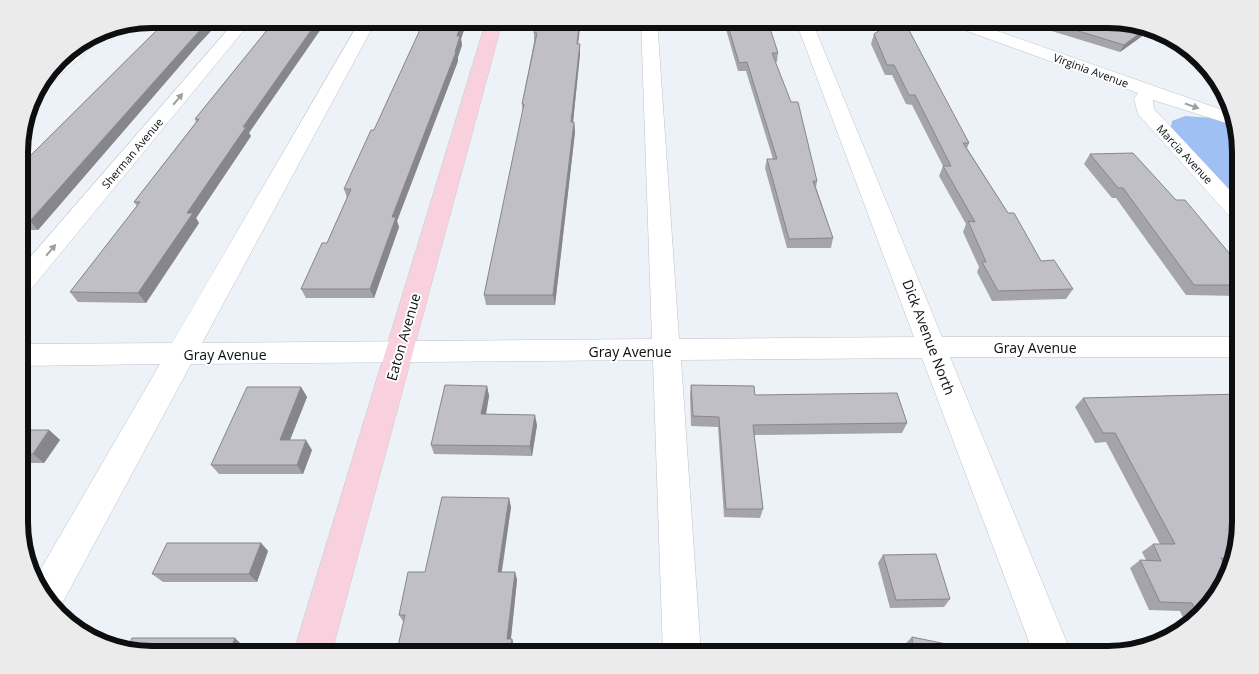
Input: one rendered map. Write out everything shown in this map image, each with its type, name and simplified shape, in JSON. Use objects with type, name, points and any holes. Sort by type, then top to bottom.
[{"type":"main road","name":"Eaton Avenue","points":[[315,646],[492,28]]},
{"type":"street","name":"Sherman Avenue","points":[[28,276],[237,28]]},
{"type":"street","points":[[48,591],[183,354],[364,28]]},
{"type":"street","points":[[649,28],[681,646]]},
{"type":"street","name":"Dick Avenue North","points":[[807,28],[1050,646]]},
{"type":"street","name":"Virginia Avenue","points":[[973,28],[1227,118]]},
{"type":"street","name":"Marcia Avenue","points":[[1150,91],[1143,99],[1145,110],[1232,205]]},
{"type":"street","name":"Gray Avenue","points":[[28,355],[665,351],[933,347],[1232,347]]},
{"type":"shaded area","points":[[1185,116],[1213,118],[1228,123],[1232,151],[1232,194],[1170,132],[1172,121]]},
{"type":"building","points":[[159,28],[202,28],[30,221],[28,221],[28,158]]},
{"type":"building","points":[[269,28],[313,28],[243,127],[246,127],[187,213],[193,213],[138,293],[70,292],[140,202],[134,202],[199,119],[195,119]]},
{"type":"building","points":[[421,28],[460,28],[457,36],[460,36],[456,52],[392,217],[396,217],[370,289],[301,289],[322,243],[327,243],[351,189],[344,189],[371,130],[374,130]]},
{"type":"building","points":[[535,28],[579,28],[577,44],[580,44],[571,122],[574,122],[553,295],[484,295],[524,104],[522,104],[537,33],[534,33]]},
{"type":"building","points":[[729,28],[770,28],[778,53],[772,53],[791,102],[798,102],[817,181],[813,181],[833,238],[789,239],[767,159],[777,159],[747,62],[739,63]]},
{"type":"building","points":[[883,28],[908,28],[969,143],[963,143],[1008,213],[1014,213],[1041,261],[1054,260],[1073,289],[998,291],[982,262],[986,262],[968,221],[975,222],[943,166],[951,166],[915,95],[909,95],[894,65],[887,65],[874,34]]},
{"type":"building","points":[[1068,28],[1116,28],[1141,32],[1124,45]]},
{"type":"building","points":[[1133,153],[1176,200],[1185,200],[1232,257],[1232,285],[1194,285],[1123,188],[1118,188],[1090,154]]},
{"type":"building","points":[[445,385],[487,386],[481,414],[535,415],[530,446],[431,445]]},
{"type":"building","points":[[691,385],[754,386],[755,395],[897,393],[907,423],[753,425],[763,509],[726,509],[719,417],[693,416]]},
{"type":"building","points":[[247,387],[301,387],[280,440],[306,440],[297,465],[211,465]]},
{"type":"building","points":[[1232,394],[1232,523],[1229,547],[1226,558],[1221,558],[1224,564],[1219,577],[1211,591],[1195,610],[1192,603],[1160,602],[1140,560],[1161,561],[1153,544],[1175,544],[1115,433],[1103,433],[1083,398]]},
{"type":"building","points":[[28,430],[49,430],[33,454],[28,454]]},
{"type":"building","points":[[442,497],[509,498],[498,572],[515,572],[507,639],[512,639],[511,646],[398,646],[405,615],[399,615],[408,572],[425,572]]},
{"type":"building","points":[[167,543],[261,543],[249,574],[152,574]]},
{"type":"building","points":[[936,554],[950,599],[896,600],[883,555]]},
{"type":"building","points":[[912,637],[956,646],[912,646]]},
{"type":"building","points":[[132,638],[235,638],[232,646],[151,646],[129,644]]}]
